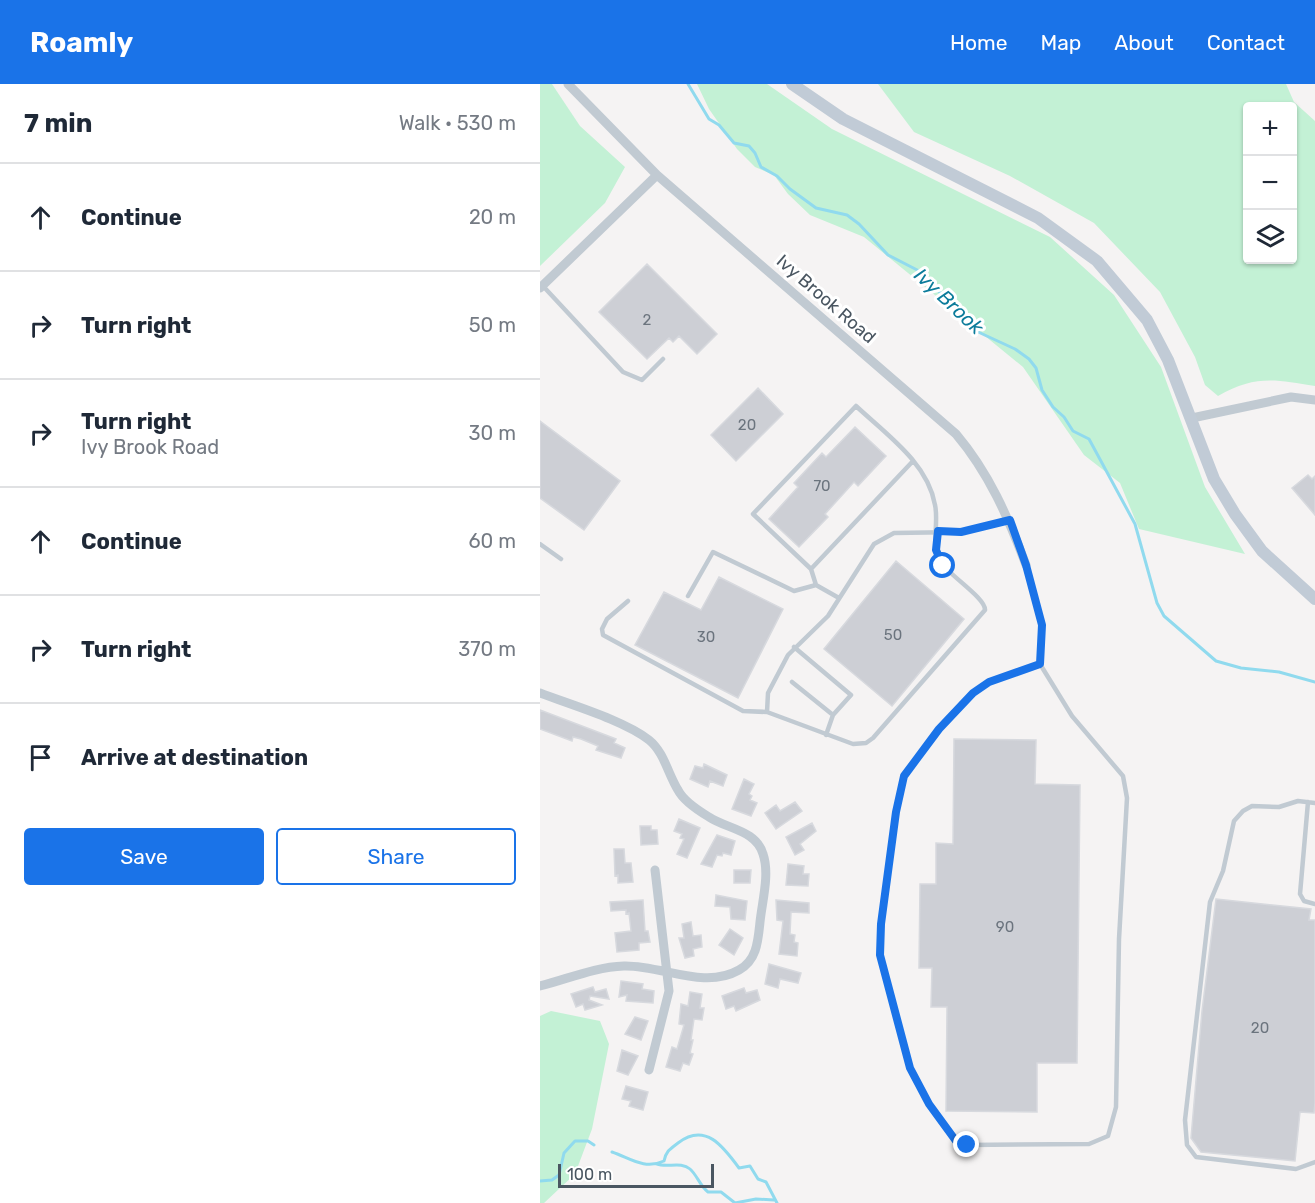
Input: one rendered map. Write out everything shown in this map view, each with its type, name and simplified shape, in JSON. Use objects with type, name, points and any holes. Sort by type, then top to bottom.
[{"type":"main road","points":[[792,84],[843,119],[1038,218],[1097,261],[1147,320],[1168,360],[1214,479],[1235,514],[1262,552],[1315,599]]},
{"type":"street","name":"Ivy Brook Road","points":[[568,84],[657,175],[956,434],[985,472],[1010,520],[1026,565]]},
{"type":"street","points":[[541,287],[657,175]]},
{"type":"street","points":[[1192,418],[1291,397],[1315,400]]},
{"type":"street","points":[[540,693],[615,722],[648,739],[659,751],[679,793],[709,818],[748,835],[756,842],[764,855],[758,944],[753,958],[742,968],[726,977],[709,978],[626,966],[600,968],[540,986]]},
{"type":"street","points":[[649,1070],[669,991],[669,972],[655,870]]},
{"type":"lane","points":[[541,287],[623,372],[642,380],[663,360]]},
{"type":"lane","points":[[628,601],[607,620],[602,629],[603,636],[742,711],[767,712],[859,745],[873,738],[986,610],[984,602],[949,573],[938,558],[936,550],[937,514],[930,485],[913,461],[856,406],[754,511],[754,517],[811,569],[816,585],[839,598]]},
{"type":"lane","points":[[811,569],[913,461]]},
{"type":"lane","points":[[767,712],[768,693],[781,666],[794,647],[828,616],[865,555],[883,537],[905,531],[961,532],[1010,520]]},
{"type":"lane","points":[[540,544],[561,559]]},
{"type":"lane","points":[[688,596],[713,552],[794,591],[816,585]]},
{"type":"lane","points":[[1026,565],[1042,625],[1040,664],[1072,716],[1123,776],[1127,798],[1119,939],[1116,1107],[1108,1136],[1089,1144],[967,1145],[956,1141],[929,1104],[910,1068],[880,955],[881,924],[896,812],[904,776],[939,729],[973,693],[989,682],[1040,664]]},
{"type":"lane","points":[[794,647],[851,695],[833,715],[826,735]]},
{"type":"lane","points":[[792,682],[833,715]]},
{"type":"lane","points":[[1315,803],[1298,801],[1279,807],[1252,806],[1243,811],[1234,821],[1223,871],[1210,902],[1185,1120],[1188,1145],[1196,1158],[1296,1169],[1315,1162]]},
{"type":"lane","points":[[1308,802],[1300,894],[1304,902],[1315,904]]},
{"type":"green space","points":[[540,84],[552,84],[580,126],[625,167],[605,203],[540,266]]},
{"type":"green space","points":[[697,84],[767,84],[832,129],[1050,237],[1114,295],[1161,367],[1205,487],[1245,554],[1139,529],[1120,483],[1084,455],[1023,367],[864,237],[810,215],[788,194],[774,175],[755,167],[737,149],[709,109]]},
{"type":"green space","points":[[878,84],[1286,84],[1294,102],[1243,102],[1243,264],[1297,264],[1297,105],[1315,121],[1315,386],[1265,380],[1231,389],[1218,396],[1205,385],[1195,357],[1160,292],[1094,223],[1010,176],[914,132]]},
{"type":"green space","points":[[551,1011],[600,1021],[609,1044],[592,1129],[575,1174],[544,1203],[540,1203],[540,1016]]},
{"type":"building","points":[[647,264],[717,334],[697,354],[679,336],[673,342],[669,338],[647,359],[599,312]]},
{"type":"building","points":[[758,388],[783,414],[736,461],[711,435]]},
{"type":"building","points":[[540,421],[620,481],[584,530],[540,498]]},
{"type":"building","points":[[855,427],[886,456],[858,486],[854,482],[825,514],[828,517],[799,547],[769,519],[798,487],[794,483],[822,453],[826,457]]},
{"type":"building","points":[[1308,475],[1312,479],[1315,476],[1315,515],[1292,488]]},
{"type":"building","points":[[896,561],[964,619],[892,706],[824,649]]},
{"type":"building","points":[[719,577],[783,609],[738,698],[635,645],[664,592],[701,610]]},
{"type":"building","points":[[540,710],[616,739],[614,743],[625,748],[621,758],[596,750],[598,746],[581,739],[573,737],[572,741],[540,729]]},
{"type":"building","points":[[954,739],[1036,740],[1035,784],[1080,785],[1077,1063],[1037,1063],[1037,1112],[946,1111],[947,1007],[931,1007],[932,968],[919,968],[920,884],[936,884],[936,843],[953,844]]},
{"type":"building","points":[[704,764],[727,775],[723,786],[710,781],[708,787],[690,779],[695,766],[703,768]]},
{"type":"building","points":[[744,779],[754,784],[749,794],[752,796],[750,800],[757,803],[751,816],[732,809]]},
{"type":"building","points":[[795,802],[802,811],[776,829],[765,813],[776,805],[780,811]]},
{"type":"building","points":[[679,819],[700,828],[687,858],[677,854],[684,839],[680,838],[682,834],[674,831]]},
{"type":"building","points":[[812,823],[816,831],[800,844],[804,850],[795,855],[786,837]]},
{"type":"building","points":[[640,826],[651,826],[651,830],[657,830],[658,844],[641,845]]},
{"type":"building","points":[[717,835],[735,841],[731,855],[723,853],[722,856],[717,855],[712,867],[701,864]]},
{"type":"building","points":[[614,849],[624,849],[625,863],[631,863],[633,882],[618,883],[618,875],[615,876]]},
{"type":"building","points":[[788,864],[804,866],[803,874],[809,874],[808,886],[786,885]]},
{"type":"building","points":[[734,870],[751,870],[750,883],[734,883]]},
{"type":"building","points":[[716,895],[747,901],[745,920],[731,919],[730,907],[715,906]]},
{"type":"building","points":[[1216,899],[1311,909],[1309,920],[1315,920],[1315,1103],[1314,1113],[1300,1112],[1295,1161],[1201,1152],[1191,1138],[1202,1011]]},
{"type":"building","points":[[643,900],[645,931],[648,931],[650,942],[639,943],[639,950],[617,952],[615,933],[631,931],[629,913],[626,914],[626,910],[611,911],[610,902]]},
{"type":"building","points":[[776,900],[809,903],[809,913],[791,912],[790,934],[795,935],[794,942],[798,943],[797,956],[779,954],[783,921],[777,920]]},
{"type":"building","points":[[691,922],[693,936],[701,935],[702,947],[693,949],[694,956],[685,958],[679,938],[684,938],[682,924]]},
{"type":"building","points":[[730,929],[743,938],[734,955],[719,945]]},
{"type":"building","points":[[769,964],[801,973],[798,983],[780,979],[778,988],[765,984]]},
{"type":"building","points":[[621,981],[643,984],[642,989],[654,991],[653,1003],[626,1001],[627,995],[619,997]]},
{"type":"building","points":[[593,987],[595,992],[606,989],[609,999],[590,996],[589,1000],[602,1005],[585,1010],[583,1004],[576,1007],[571,994]]},
{"type":"building","points":[[744,988],[746,993],[757,990],[760,1000],[736,1011],[734,1006],[726,1009],[722,996]]},
{"type":"building","points":[[690,992],[702,994],[700,1008],[704,1008],[702,1020],[694,1019],[690,1053],[693,1054],[689,1065],[683,1063],[680,1071],[666,1067],[672,1047],[677,1049],[684,1025],[679,1024],[681,1004],[688,1006]]},
{"type":"building","points":[[635,1017],[648,1021],[641,1040],[625,1034]]},
{"type":"building","points":[[622,1050],[638,1056],[628,1075],[617,1071]]},
{"type":"building","points":[[626,1086],[648,1092],[643,1110],[629,1106],[631,1101],[622,1099]]},
{"type":"waterway","name":"Ivy Brook","points":[[688,84],[709,119],[719,125],[734,143],[749,146],[761,167],[777,176],[790,189],[816,208],[847,215],[859,224],[888,255],[923,273],[949,303],[960,309],[972,321],[976,331],[1015,349],[1029,359],[1036,368],[1042,390],[1053,407],[1064,417],[1073,431],[1089,439],[1135,524],[1157,603],[1164,616],[1216,661],[1241,668],[1279,672],[1315,682]]},
{"type":"waterway","points":[[612,1152],[644,1164],[657,1163],[664,1161],[669,1150],[688,1137],[705,1136],[720,1145],[739,1168],[750,1166],[758,1179],[766,1182],[777,1203]]},
{"type":"waterway","points":[[540,1181],[552,1180],[559,1175],[564,1153],[575,1141],[588,1141],[594,1145]]},
{"type":"waterway","points":[[657,1164],[686,1167],[692,1171],[708,1192],[721,1192],[735,1203]]},
{"type":"waterway","points":[[735,1203],[756,1199],[774,1200]]},
{"type":"route","points":[[943,566],[936,550],[938,531],[961,532],[1010,520],[1026,565],[1042,625],[1040,664],[989,682],[973,693],[939,729],[904,776],[896,812],[881,924],[880,955],[910,1068],[929,1104],[956,1141],[967,1145]]}]
